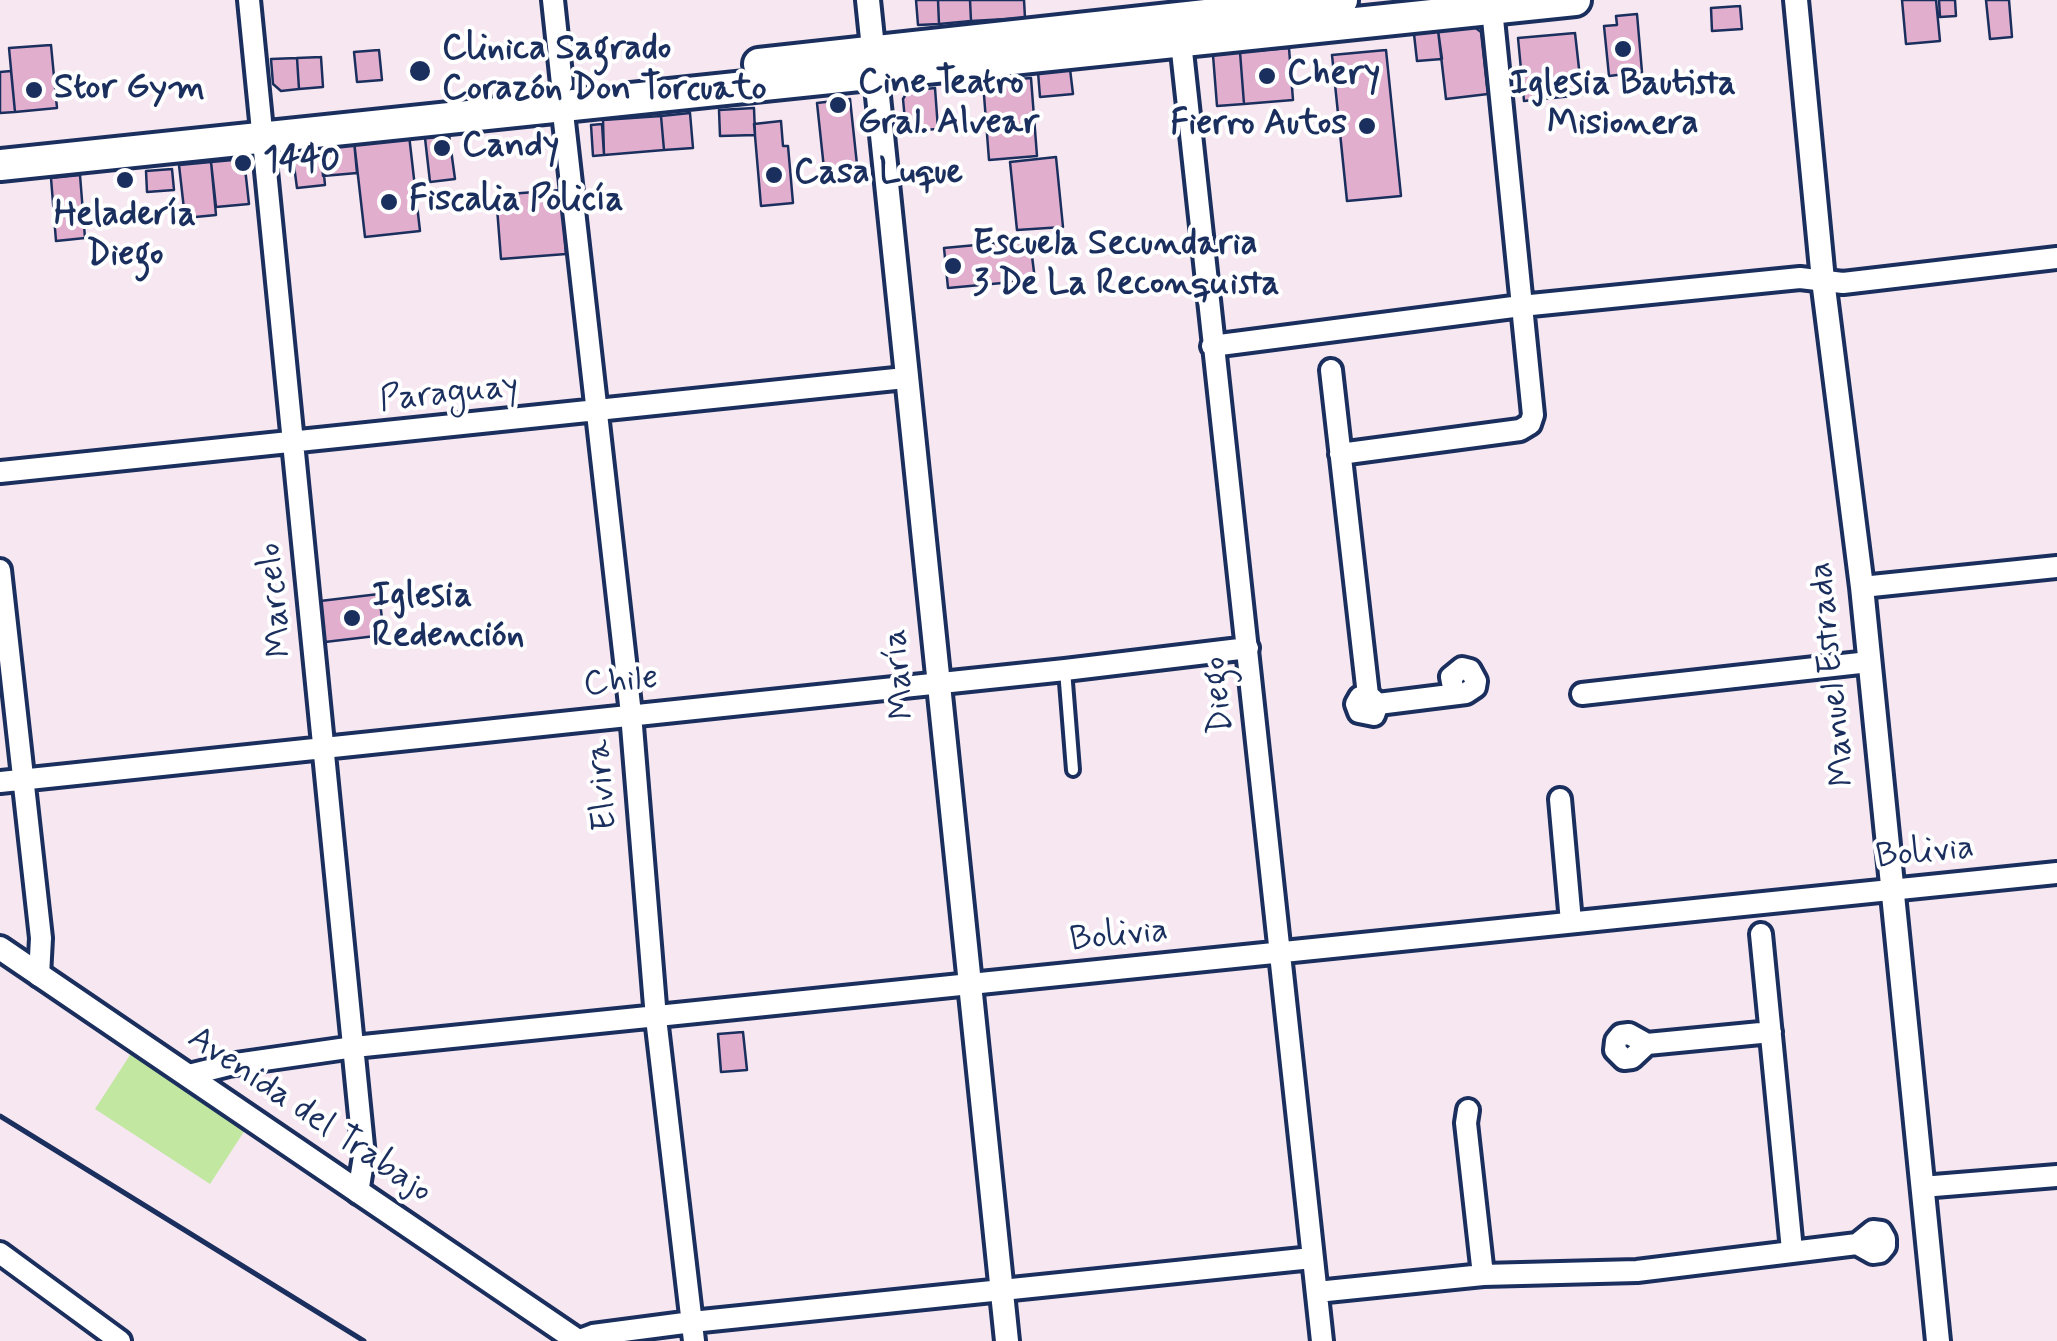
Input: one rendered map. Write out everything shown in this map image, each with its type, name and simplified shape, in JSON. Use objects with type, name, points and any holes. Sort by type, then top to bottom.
[{"type":"main road","points":[[0,165],[562,94],[873,63],[1342,0]]},
{"type":"main road","points":[[1181,20],[1492,9],[1575,0]]},
{"type":"main road","points":[[0,144],[263,129]]},
{"type":"street","name":"Marcelo","points":[[249,0],[364,1156],[358,1192]]},
{"type":"street","name":"Elvira","points":[[553,0],[631,714],[656,1018],[693,1332]]},
{"type":"street","name":"María","points":[[868,0],[1007,1341]]},
{"type":"street","name":"Manuel Estrada","points":[[1796,0],[1823,280],[1862,587],[1938,1341]]},
{"type":"street","points":[[1340,454],[1520,430],[1530,424],[1533,415],[1492,9]]},
{"type":"street","name":"Diego","points":[[1181,20],[1212,346],[1322,1341]]},
{"type":"street","points":[[1212,346],[1522,306],[1800,278],[1843,283],[2057,258]]},
{"type":"street","points":[[1331,370],[1373,700],[1454,693]]},
{"type":"street","name":"Paraguay","points":[[0,472],[905,378]]},
{"type":"street","points":[[1862,587],[2057,567]]},
{"type":"street","points":[[0,570],[41,938],[39,976]]},
{"type":"street","name":"Chile","points":[[0,782],[1248,648]]},
{"type":"street","points":[[1582,694],[1869,662]]},
{"type":"street","points":[[1560,800],[1571,922]]},
{"type":"street","name":"Bolivia","points":[[190,1076],[229,1065],[354,1047],[2057,873]]},
{"type":"street","points":[[1761,934],[1792,1250]]},
{"type":"street","name":"Avenida del Trabajo","points":[[0,948],[577,1341]]},
{"type":"street","points":[[1647,1044],[1771,1032]]},
{"type":"street","points":[[1468,1110],[1466,1123],[1482,1275]]},
{"type":"street","points":[[1922,1187],[2057,1176]]},
{"type":"street","points":[[1317,1292],[1482,1275],[1637,1271],[1857,1244]]},
{"type":"street","points":[[0,1253],[120,1341]]},
{"type":"street","points":[[577,1341],[593,1335],[693,1332],[1002,1290],[1312,1258]]},
{"type":"lane","points":[[1065,670],[1074,770]]},
{"type":"green space","points":[[132,1052],[247,1127],[210,1184],[95,1109]]},
{"type":"building","points":[[916,0],[938,0],[939,24],[918,25]]},
{"type":"building","points":[[938,0],[970,0],[971,21],[939,24]]},
{"type":"building","points":[[970,0],[1024,0],[1025,18],[971,21]]},
{"type":"building","points":[[1902,0],[1936,0],[1940,41],[1906,44]]},
{"type":"building","points":[[1939,0],[1955,0],[1956,16],[1940,17]]},
{"type":"building","points":[[1986,0],[2009,0],[2012,37],[1990,39]]},
{"type":"building","points":[[1740,6],[1742,29],[1712,31],[1711,8]]},
{"type":"building","name":"Iglesia Bautista Misionera","points":[[1637,14],[1642,72],[1609,76],[1604,26],[1617,25],[1616,16]]},
{"type":"building","points":[[1473,26],[1481,32],[1488,94],[1446,99],[1438,30]]},
{"type":"building","points":[[1438,30],[1442,59],[1417,61],[1414,34]]},
{"type":"building","points":[[1575,33],[1582,95],[1524,101],[1518,38]]},
{"type":"building","name":"Stor Gym","points":[[51,45],[57,108],[15,112],[9,48]]},
{"type":"building","name":"Chery","points":[[1289,48],[1293,100],[1244,104],[1240,52]]},
{"type":"building","points":[[379,50],[382,80],[357,82],[354,52]]},
{"type":"building","name":"Fierro Autos","points":[[1386,50],[1401,196],[1347,201],[1332,55]]},
{"type":"building","points":[[1240,52],[1244,104],[1217,106],[1213,55]]},
{"type":"building","points":[[321,57],[323,87],[299,89],[297,58]]},
{"type":"building","points":[[297,58],[299,89],[281,91],[273,84],[271,59]]},
{"type":"building","points":[[1070,69],[1073,94],[1040,97],[1038,72]]},
{"type":"building","points":[[11,71],[15,112],[0,113],[0,72]]},
{"type":"building","points":[[1031,78],[1037,156],[989,160],[983,82]]},
{"type":"building","points":[[935,88],[938,129],[906,131],[903,99],[908,91]]},
{"type":"building","points":[[850,99],[858,174],[825,178],[817,103]]},
{"type":"building","points":[[754,108],[755,135],[720,136],[719,110]]},
{"type":"building","points":[[690,113],[693,148],[664,150],[661,116]]},
{"type":"building","points":[[661,116],[664,150],[604,155],[603,120]]},
{"type":"building","name":"Casa Luque","points":[[781,121],[783,146],[788,146],[793,203],[761,206],[754,124]]},
{"type":"building","points":[[602,124],[604,155],[593,156],[591,125]]},
{"type":"building","name":"Fiscalia Policía","points":[[409,135],[420,231],[365,237],[354,141]]},
{"type":"building","points":[[449,135],[455,179],[430,182],[425,138]]},
{"type":"building","points":[[354,141],[357,173],[323,176],[321,145]]},
{"type":"building","points":[[321,145],[325,185],[297,188],[293,158],[299,146]]},
{"type":"building","points":[[1056,157],[1063,227],[1017,230],[1010,162]]},
{"type":"building","points":[[244,159],[249,204],[216,207],[211,162]]},
{"type":"building","points":[[211,162],[216,215],[185,218],[179,165]]},
{"type":"building","points":[[172,169],[174,190],[147,192],[146,171]]},
{"type":"building","points":[[80,175],[85,238],[56,241],[51,178]]},
{"type":"building","points":[[561,190],[566,254],[501,259],[496,195]]},
{"type":"building","points":[[1030,240],[1035,280],[948,288],[944,248]]},
{"type":"building","name":"Iglesia Redención","points":[[379,594],[384,635],[325,642],[320,601]]},
{"type":"building","points":[[743,1032],[747,1070],[721,1072],[718,1034]]},
{"type":"railway","points":[[0,1116],[364,1341]]},
{"type":"place","name":"Iglesia Bautista Misionera","points":[[1623,49]]},
{"type":"place","name":"Clinica Sagrado Corazón Don Torcuato","points":[[420,71]]},
{"type":"place","name":"Chery","points":[[1267,76]]},
{"type":"place","name":"Stor Gym","points":[[34,90]]},
{"type":"place","name":"Cine Teatro Gral. Alvear","points":[[838,105]]},
{"type":"place","name":"Fierro Autos","points":[[1367,126]]},
{"type":"place","name":"Candy","points":[[442,148]]},
{"type":"place","name":"1440","points":[[243,163]]},
{"type":"place","name":"Casa Luque","points":[[774,175]]},
{"type":"place","name":"Heladería Diego","points":[[125,180]]},
{"type":"place","name":"Fiscalia Policía","points":[[389,202]]},
{"type":"place","name":"Escuela Secundaria 3 De La Reconquista","points":[[953,266]]},
{"type":"place","name":"Iglesia Redención","points":[[352,618]]}]
